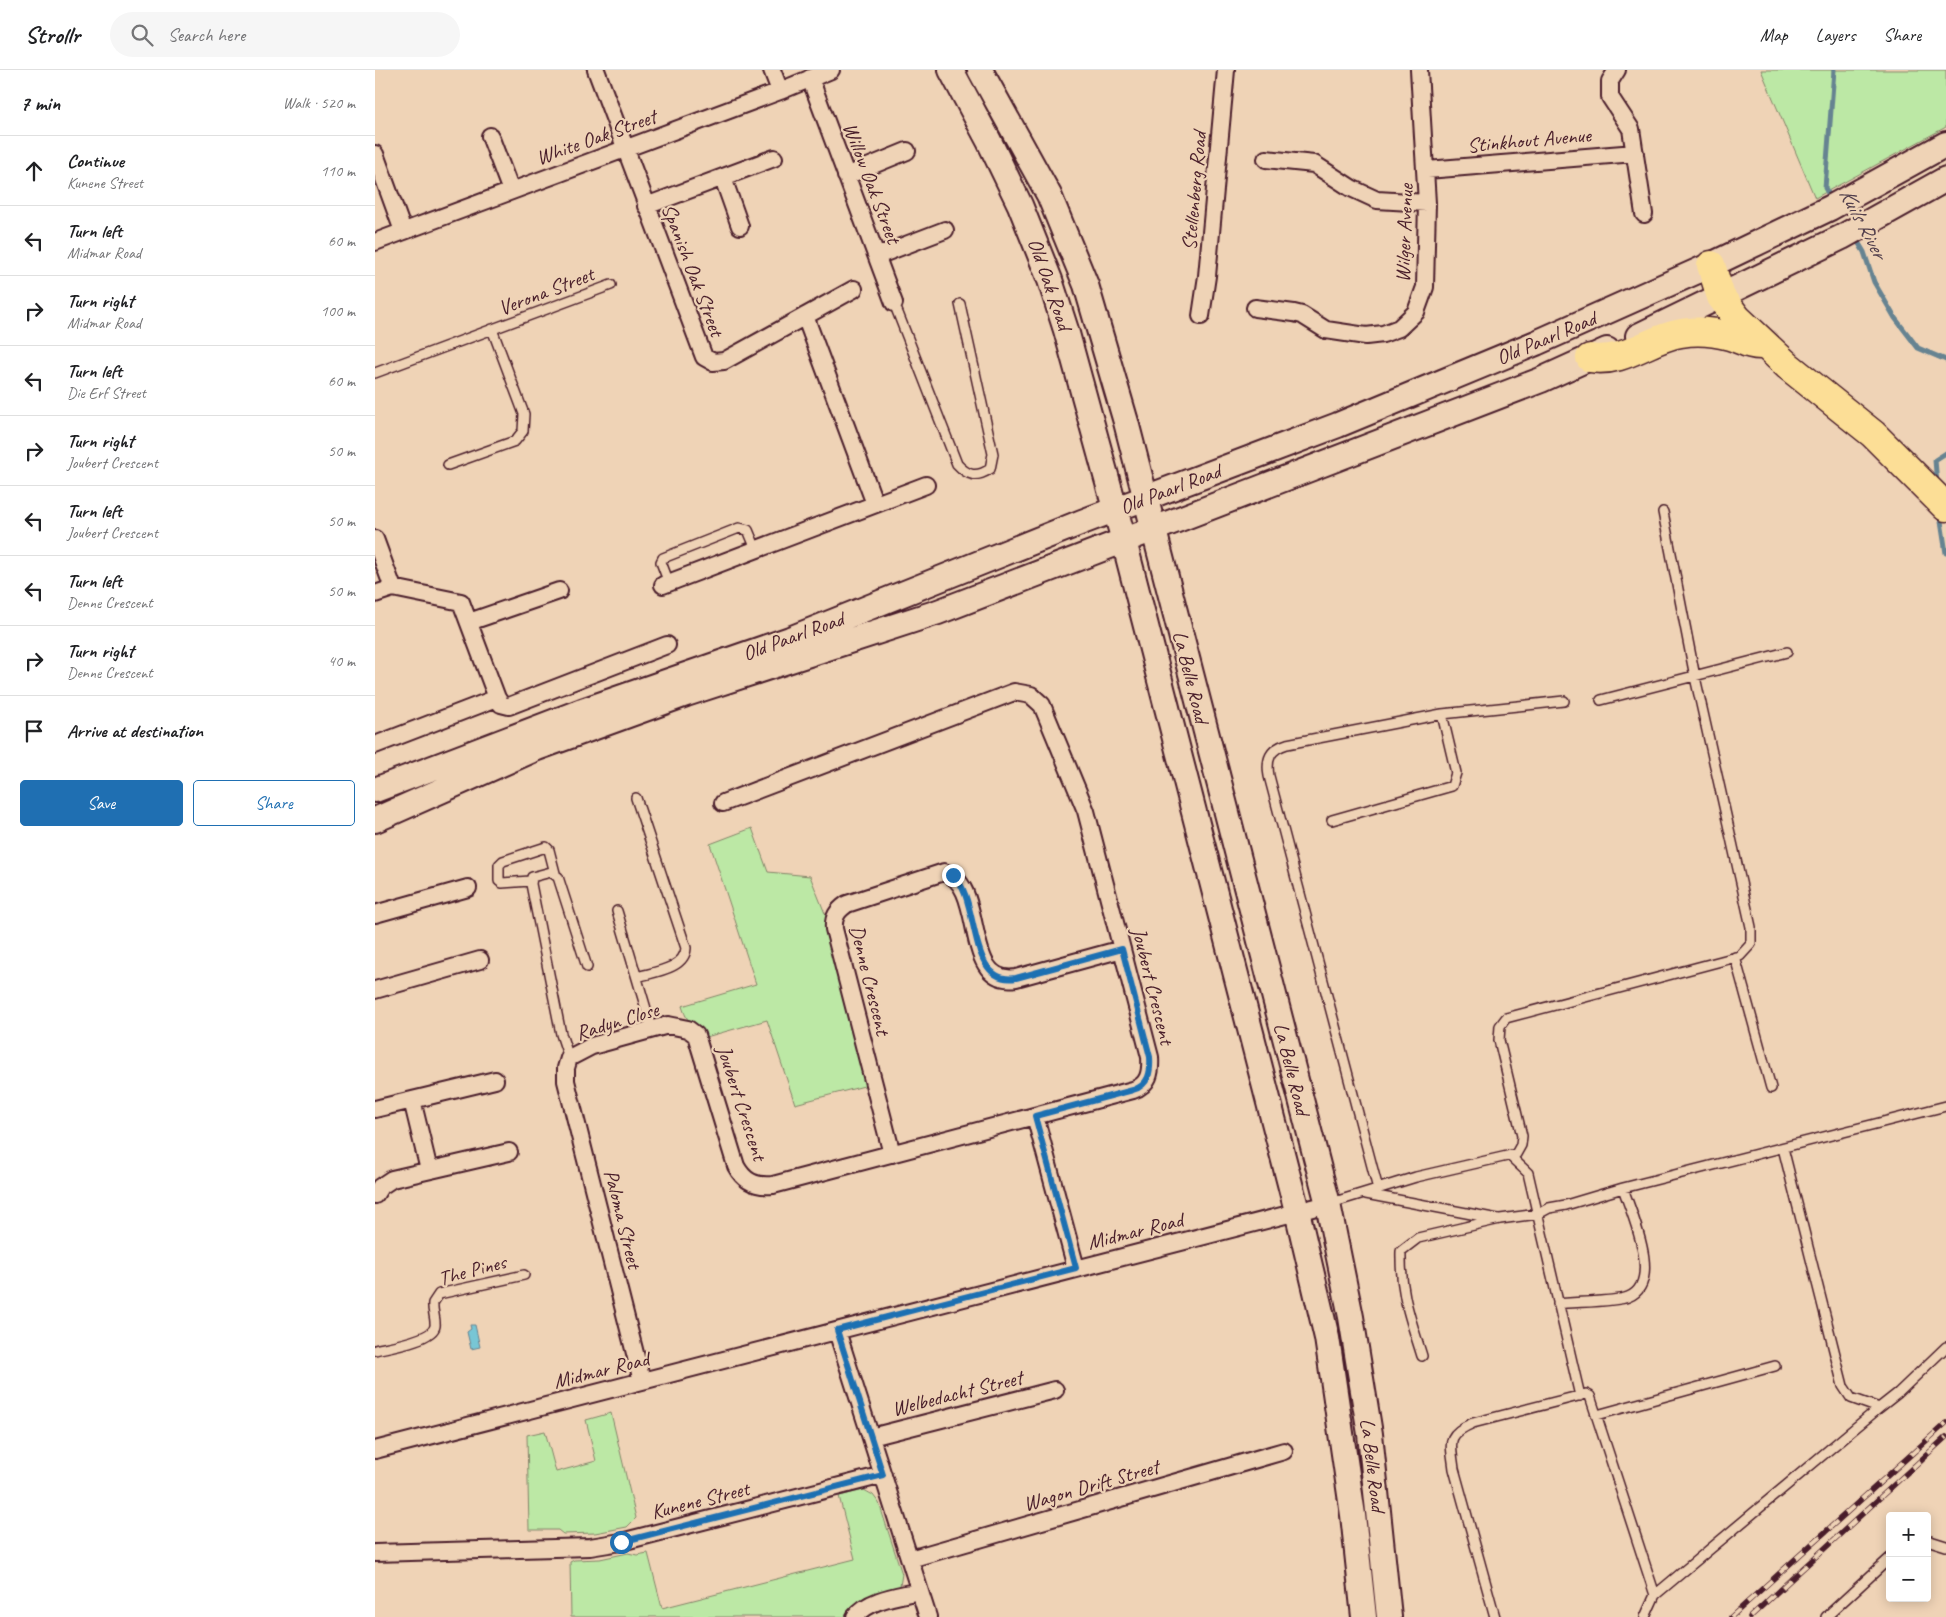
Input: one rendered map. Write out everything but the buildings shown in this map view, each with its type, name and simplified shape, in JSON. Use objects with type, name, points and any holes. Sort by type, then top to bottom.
[{"type":"highway","points":[[1711,265],[1721,297],[1737,318],[1765,345],[1873,434],[1927,485],[1946,507]]},
{"type":"highway","points":[[1590,358],[1599,360],[1619,357],[1669,336],[1693,331],[1717,333],[1753,345],[1765,345]]},
{"type":"main road","name":"Old Oak Road","points":[[951,70],[981,125],[1016,197],[1047,272],[1066,330],[1123,540]]},
{"type":"main road","name":"Old Oak Road","points":[[980,70],[1049,195],[1072,249],[1103,342],[1154,529]]},
{"type":"main road","name":"Old Paarl Road","points":[[375,790],[582,711],[790,639],[1115,510],[1356,418],[1536,343],[1711,265],[1787,228],[1946,144]]},
{"type":"main road","name":"Old Paarl Road","points":[[375,820],[537,748],[686,694],[938,612],[1541,380],[1721,297],[1794,261],[1946,180]]},
{"type":"main road","name":"La Belle Road","points":[[1154,529],[1328,1204],[1351,1317],[1370,1434],[1389,1617]]},
{"type":"main road","name":"La Belle Road","points":[[1123,540],[1297,1211],[1327,1338],[1353,1515],[1364,1617]]},
{"type":"main road","points":[[1293,1070],[1294,1130],[1308,1186],[1306,1197],[1297,1211]]},
{"type":"main road","points":[[1327,1338],[1331,1321],[1331,1304],[1319,1233],[1328,1204]]},
{"type":"street","name":"Spanish Oak Street","points":[[596,70],[701,353],[708,360],[713,362],[724,360],[854,290]]},
{"type":"street","points":[[772,70],[780,91]]},
{"type":"street","name":"White Oak Street","points":[[375,242],[780,91],[831,70]]},
{"type":"street","name":"Stellenberg Road","points":[[1201,316],[1208,267],[1226,70]]},
{"type":"street","name":"Wilger Avenue","points":[[1255,308],[1298,314],[1326,330],[1343,334],[1373,336],[1399,328],[1416,312],[1423,297],[1426,276],[1427,203],[1427,170],[1419,70]]},
{"type":"street","points":[[1617,70],[1610,81],[1610,97],[1614,107],[1631,130],[1644,214]]},
{"type":"street","name":"Willow Oak Street","points":[[810,78],[893,303]]},
{"type":"street","points":[[490,136],[511,191]]},
{"type":"street","points":[[846,176],[907,151]]},
{"type":"street","name":"Stinkhout Avenue","points":[[1427,170],[1635,152]]},
{"type":"street","points":[[375,154],[403,231]]},
{"type":"street","points":[[646,206],[774,158]]},
{"type":"street","points":[[1266,159],[1313,164],[1351,188],[1377,200],[1427,203]]},
{"type":"street","points":[[723,178],[740,226]]},
{"type":"street","points":[[877,256],[945,230]]},
{"type":"street","points":[[805,316],[875,504]]},
{"type":"street","points":[[666,584],[926,485]]},
{"type":"street","points":[[375,540],[393,588]]},
{"type":"street","points":[[375,594],[393,588],[458,600],[463,605],[497,698],[501,704],[509,706],[667,645]]},
{"type":"street","points":[[469,622],[559,591]]},
{"type":"street","name":"Joubert Crescent","points":[[688,1029],[696,1035],[701,1045],[735,1166],[745,1179],[759,1186],[773,1185],[1133,1090],[1139,1088],[1147,1079],[1151,1068],[1150,1057],[1083,802],[1042,705],[1031,695],[1025,692],[1013,692],[723,803]]},
{"type":"street","points":[[375,746],[497,698]]},
{"type":"street","name":"Denne Crescent","points":[[892,1154],[835,929],[835,915],[839,909],[847,904],[943,872],[953,875],[963,888],[985,966],[995,976],[1016,978],[1122,949]]},
{"type":"street","points":[[375,914],[467,888]]},
{"type":"street","points":[[375,990],[479,960]]},
{"type":"street","name":"Radyn Close","points":[[568,1063],[592,1046],[668,1025],[688,1029]]},
{"type":"street","name":"Paloma Street","points":[[568,1063],[568,1089],[642,1381]]},
{"type":"street","points":[[375,1108],[495,1080]]},
{"type":"street","points":[[412,1100],[429,1170]]},
{"type":"street","points":[[1035,1116],[1076,1268]]},
{"type":"street","points":[[375,1195],[380,1187],[392,1179],[509,1152]]},
{"type":"street","name":"Midmar Road","points":[[375,1450],[1328,1204]]},
{"type":"street","points":[[837,1330],[928,1617]]},
{"type":"street","name":"Welbedacht Street","points":[[871,1438],[1055,1390]]},
{"type":"street","name":"Wagon Drift Street","points":[[909,1559],[1284,1451]]},
{"type":"street","name":"Kunene Street","points":[[375,1553],[590,1548],[631,1540],[883,1475]]},
{"type":"street","points":[[855,1617],[874,1603],[919,1590]]},
{"type":"lane","name":"Verona Street","points":[[375,373],[611,285]]},
{"type":"lane","points":[[893,303],[957,464],[972,476],[980,475],[990,469],[993,454],[960,304]]},
{"type":"lane","name":"Verona Street","points":[[448,465],[515,441],[525,426],[525,414],[492,329]]},
{"type":"lane","points":[[1328,1204],[1416,1177],[1510,1156],[1519,1150],[1522,1136],[1498,1033],[1502,1021],[1518,1014],[1735,958],[1747,951],[1751,944],[1751,927],[1695,678],[1663,512]]},
{"type":"lane","points":[[666,584],[661,562],[663,558],[739,528],[748,530],[756,549]]},
{"type":"lane","points":[[1601,700],[1695,678],[1787,652]]},
{"type":"lane","points":[[1378,1189],[1267,764],[1274,749],[1287,744],[1442,714],[1564,701]]},
{"type":"lane","points":[[1332,820],[1452,786],[1456,780],[1456,773],[1442,714]]},
{"type":"lane","points":[[636,798],[686,948],[685,956],[678,964],[637,977]]},
{"type":"lane","points":[[555,873],[530,880],[502,883],[499,881],[499,865],[503,861],[546,848],[549,850],[555,873],[569,906],[587,967]]},
{"type":"lane","points":[[530,880],[568,1063]]},
{"type":"lane","points":[[617,911],[652,1029]]},
{"type":"lane","points":[[1735,958],[1771,1088]]},
{"type":"lane","points":[[1422,1356],[1403,1296],[1401,1251],[1418,1238],[1501,1219],[1538,1214],[1549,1208],[1623,1188],[1946,1106]]},
{"type":"lane","points":[[1783,1148],[1843,1386],[1851,1398],[1879,1408]]},
{"type":"lane","points":[[1510,1156],[1521,1164],[1528,1173],[1580,1396]]},
{"type":"lane","points":[[1558,1304],[1628,1297],[1640,1287],[1645,1276],[1644,1259],[1639,1233],[1623,1188]]},
{"type":"lane","points":[[1364,1194],[1501,1219]]},
{"type":"lane","name":"The Pines","points":[[375,1350],[420,1339],[432,1332],[435,1326],[433,1303],[439,1294],[524,1275]]},
{"type":"lane","points":[[1645,1617],[1655,1595],[1898,1393],[1946,1347]]},
{"type":"lane","points":[[1597,1415],[1775,1366]]},
{"type":"lane","points":[[1495,1617],[1454,1469],[1451,1444],[1454,1434],[1458,1429],[1473,1423],[1580,1396],[1590,1396],[1655,1595]]},
{"type":"lane","points":[[1931,1541],[1946,1546]]},
{"type":"lane","points":[[1826,1617],[1886,1562]]},
{"type":"green space","points":[[1761,70],[1946,70],[1946,127],[1815,198]]},
{"type":"green space","points":[[752,828],[768,872],[810,876],[828,921],[868,1085],[795,1104],[767,1020],[706,1037],[687,1018],[682,1006],[756,984],[710,844]]},
{"type":"green space","points":[[611,1413],[636,1518],[627,1527],[595,1533],[563,1534],[558,1530],[529,1530],[527,1435],[545,1431],[556,1472],[596,1461],[586,1420]]},
{"type":"green space","points":[[864,1490],[873,1495],[879,1503],[902,1574],[900,1586],[856,1606],[845,1617],[571,1617],[570,1562],[574,1560],[600,1559],[628,1553],[637,1555],[648,1553],[662,1608],[855,1559],[839,1496]]},
{"type":"water","points":[[470,1325],[475,1325],[480,1347],[471,1349],[467,1332],[471,1329]]},
{"type":"waterway","name":"Kuils River","points":[[1832,200],[1825,188],[1834,70]]},
{"type":"waterway","name":"Kuils River","points":[[1855,237],[1864,252],[1874,282],[1895,318],[1918,348],[1946,360]]},
{"type":"waterway","name":"Kuils River","points":[[1937,484],[1935,460],[1946,453]]},
{"type":"waterway","name":"Kuils River","points":[[1940,515],[1946,553]]},
{"type":"railway","points":[[1731,1617],[1946,1423]]},
{"type":"railway","points":[[1750,1617],[1946,1437]]},
{"type":"route","points":[[621,1542],[883,1475],[837,1330],[1076,1268],[1035,1116],[1133,1090],[1139,1088],[1147,1079],[1151,1068],[1150,1057],[1122,949],[1016,978],[1010,979],[995,976],[985,966],[963,888],[959,880],[953,875]]}]
